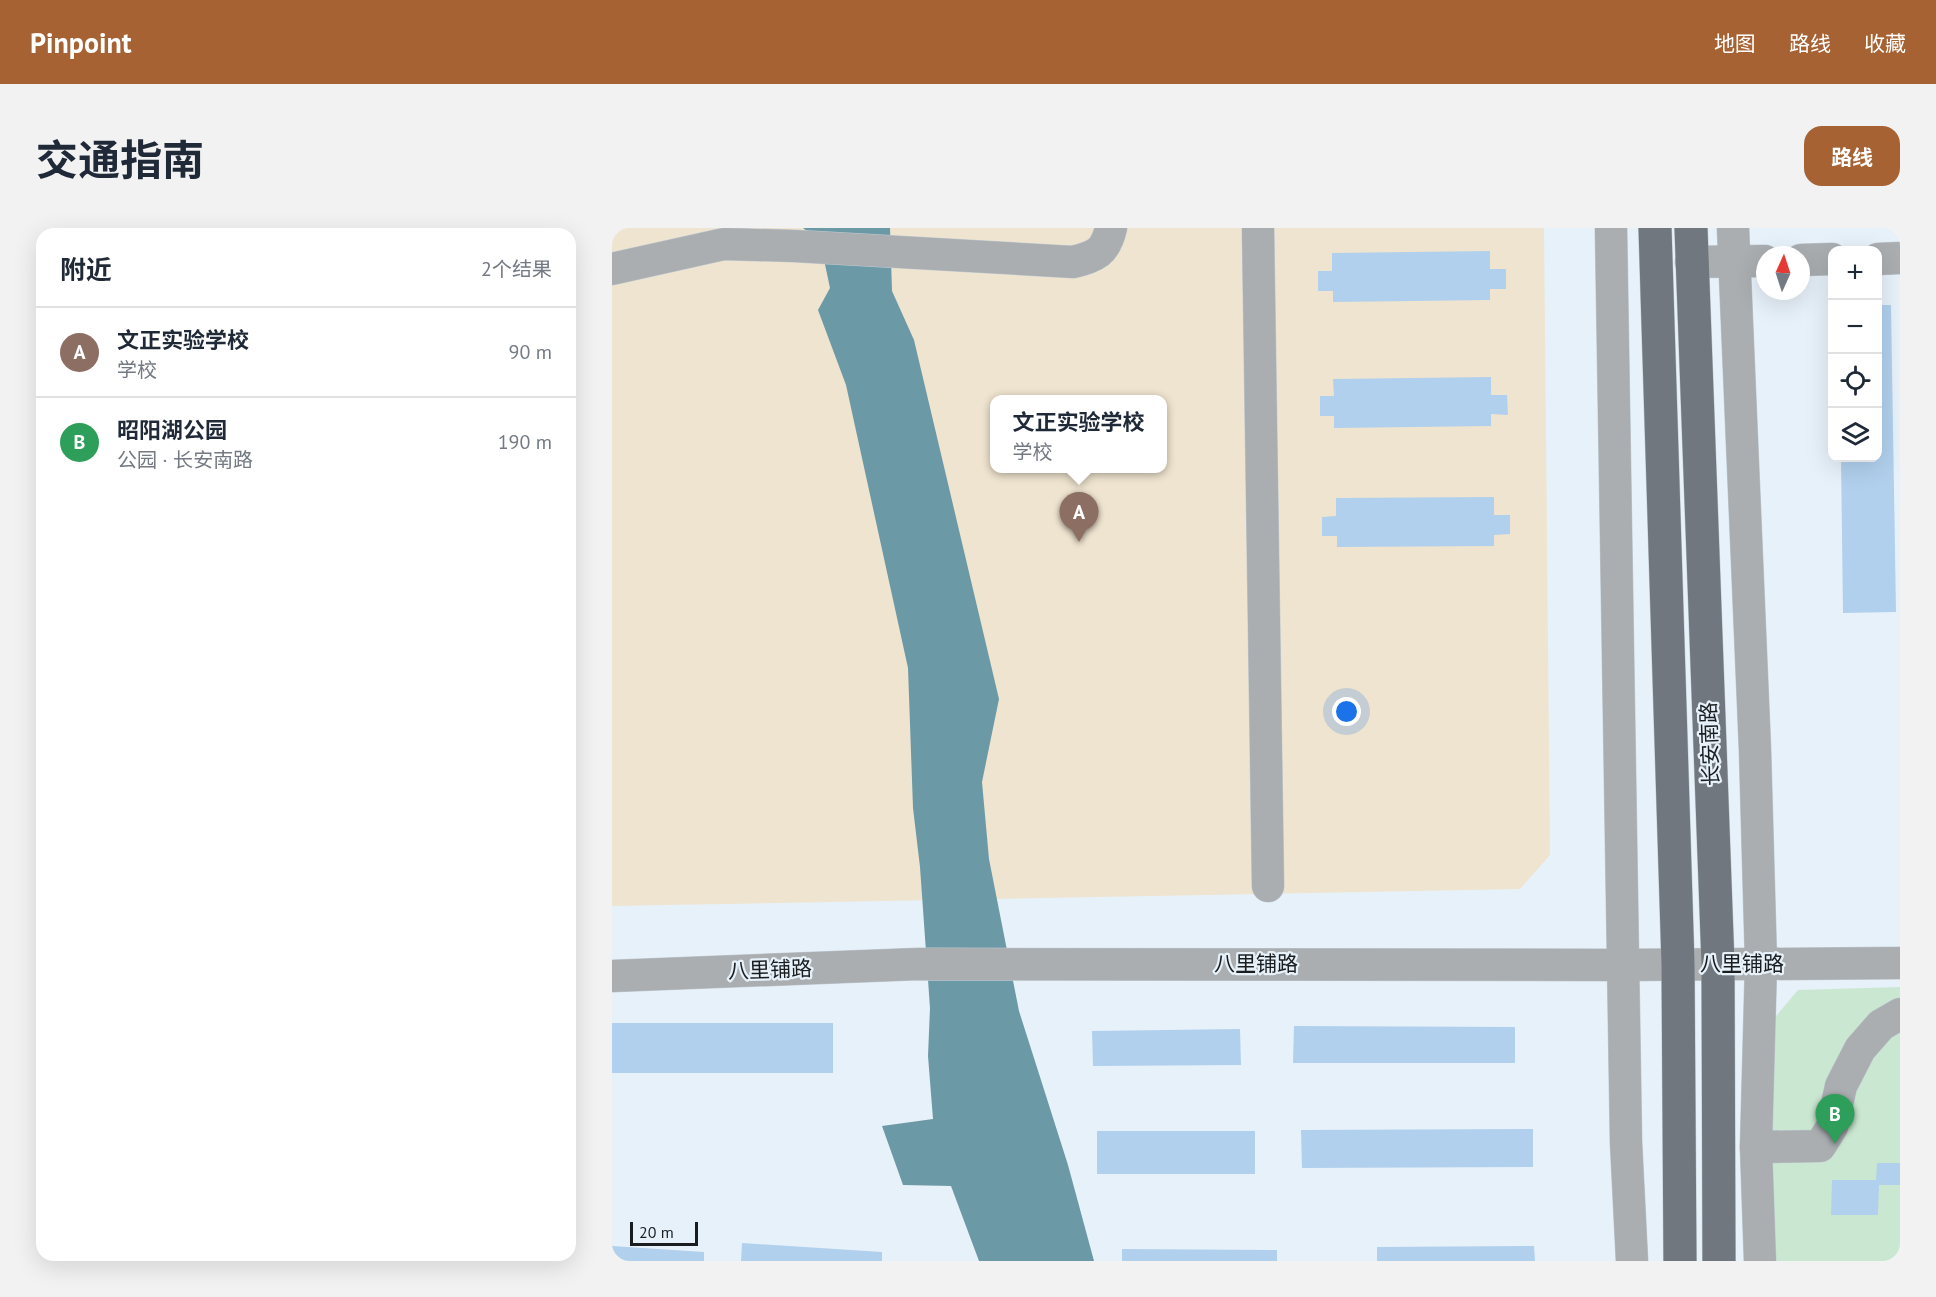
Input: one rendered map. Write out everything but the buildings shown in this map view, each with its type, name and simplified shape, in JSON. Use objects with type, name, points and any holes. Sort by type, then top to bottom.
[{"type":"main road","name":"长安南路","points":[[1655,228],[1678,964],[1680,1261]]},
{"type":"main road","name":"长安南路","points":[[1691,228],[1718,964],[1719,1261]]},
{"type":"street","points":[[612,269],[724,244],[1073,262],[1096,256],[1108,242],[1111,228]]},
{"type":"street","points":[[1258,228],[1268,885]]},
{"type":"street","points":[[1611,228],[1626,1142],[1632,1261]]},
{"type":"street","points":[[1733,228],[1754,726],[1761,963],[1756,1147],[1760,1261]]},
{"type":"street","points":[[1882,259],[1900,258]]},
{"type":"street","points":[[1810,260],[1828,260]]},
{"type":"street","points":[[1691,262],[1756,261]]},
{"type":"street","name":"八里铺路","points":[[612,976],[918,964],[1623,966],[1900,963]]},
{"type":"street","points":[[1756,1147],[1820,1146],[1832,1127],[1842,1086],[1860,1049],[1881,1025],[1900,1014]]},
{"type":"shaded area","points":[[612,228],[1544,228],[1550,855],[1520,889],[612,906]]},
{"type":"green space","points":[[1900,987],[1900,1261],[1773,1261],[1767,1027],[1798,990]]},
{"type":"water","points":[[803,228],[890,228],[892,291],[914,340],[999,699],[982,782],[989,859],[1019,1011],[1068,1165],[1094,1261],[979,1261],[951,1186],[903,1185],[882,1126],[933,1119],[928,1056],[930,1008],[920,867],[913,808],[908,668],[846,385],[818,310],[830,288],[820,241]]},
{"type":"place","name":"文正实验学校","points":[[1079,542]]},
{"type":"place","name":"昭阳湖公园","points":[[1835,1144]]}]
